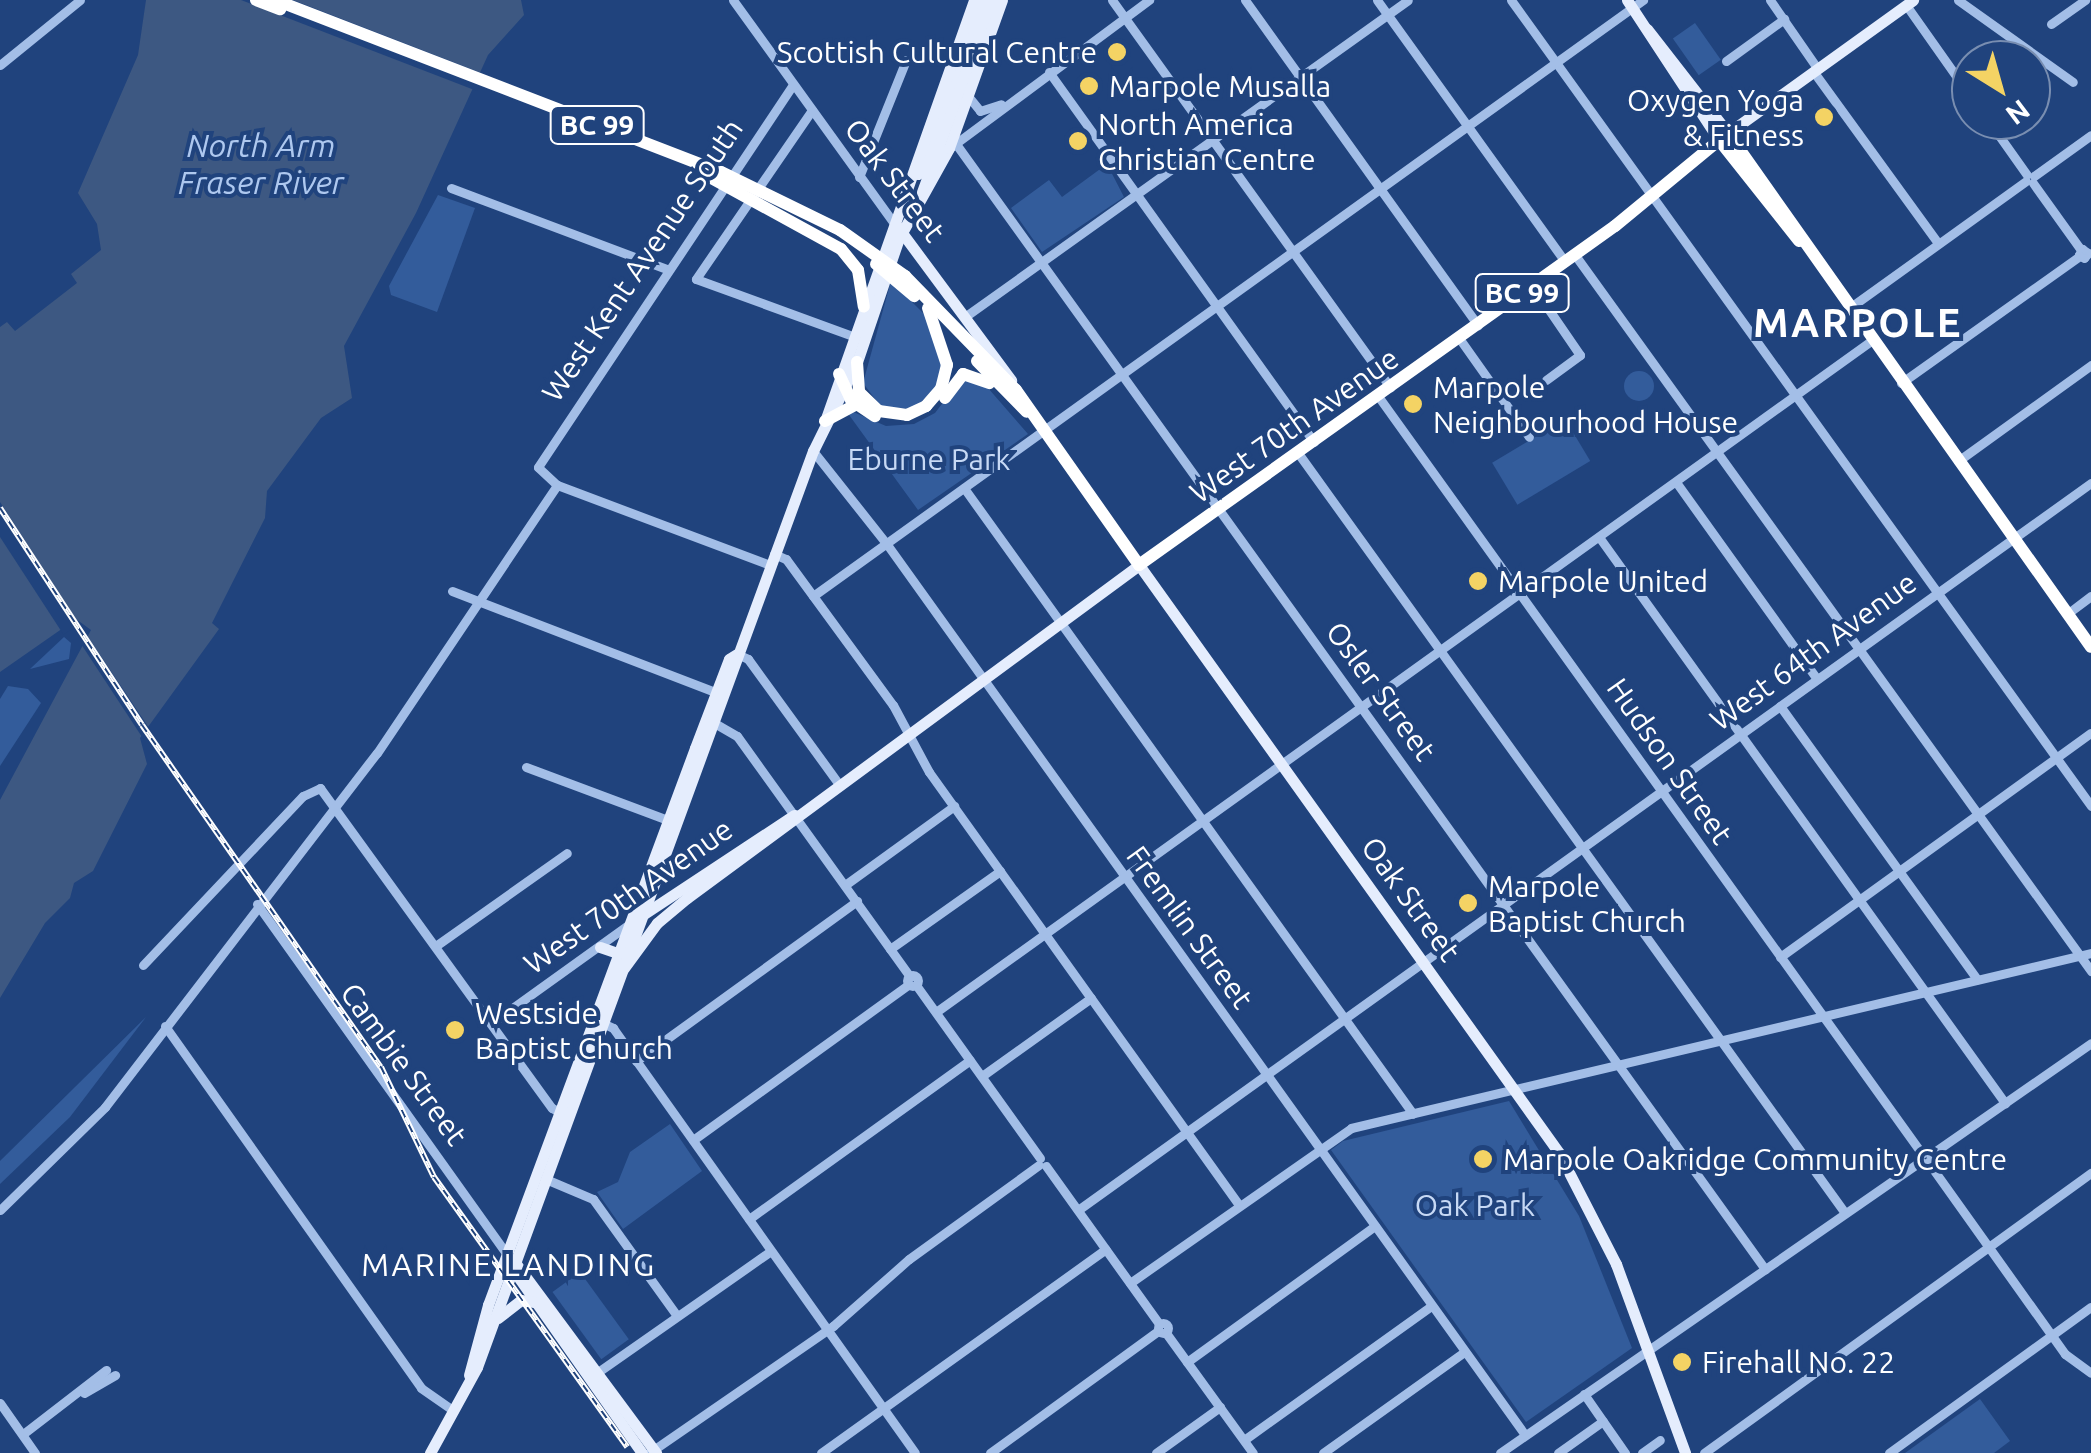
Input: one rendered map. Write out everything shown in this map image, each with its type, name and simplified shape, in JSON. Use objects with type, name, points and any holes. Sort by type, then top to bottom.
[{"type":"highway","name":"BC 99","points":[[256,0],[704,174],[836,236],[932,310]]},
{"type":"highway","name":"BC 99","points":[[276,0],[776,195],[874,253],[932,310]]},
{"type":"highway","points":[[1723,136],[2091,646]]},
{"type":"highway","name":"West 70th Avenue","points":[[1140,564],[1652,198],[1723,136]]},
{"type":"highway","points":[[704,174],[849,256],[860,274],[864,308]]},
{"type":"highway","points":[[856,362],[859,392],[879,411],[899,416],[926,406],[941,389],[947,365],[932,310]]},
{"type":"highway","name":"Oak Street","points":[[932,310],[1027,412],[1140,564]]},
{"type":"highway","points":[[839,374],[856,405],[882,420],[914,421],[936,408],[969,373],[1010,392]]},
{"type":"highway","points":[[825,422],[856,405]]},
{"type":"main road","points":[[469,1375],[495,1321],[566,1114],[624,968],[637,919],[812,452],[856,362],[909,186],[974,0]]},
{"type":"main road","points":[[944,144],[983,0]]},
{"type":"main road","points":[[909,186],[944,144],[992,0]]},
{"type":"main road","points":[[825,422],[864,308],[898,227],[922,192],[968,96],[1002,0]]},
{"type":"main road","points":[[1634,3],[1647,29],[1723,136]]},
{"type":"main road","name":"West 70th Avenue","points":[[1723,136],[1910,3]]},
{"type":"main road","name":"Oak Street","points":[[898,227],[966,316],[1010,392]]},
{"type":"main road","name":"West 70th Avenue","points":[[624,968],[670,911],[794,815],[1140,564]]},
{"type":"main road","name":"Oak Street","points":[[1140,564],[1517,1089],[1591,1210],[1685,1453]]},
{"type":"main road","points":[[600,1022],[620,954],[659,873],[674,823],[716,724],[722,694]]},
{"type":"main road","name":"West 70th Avenue","points":[[637,919],[794,815]]},
{"type":"main road","points":[[659,873],[678,890]]},
{"type":"main road","points":[[600,947],[620,954]]},
{"type":"main road","points":[[430,1453],[454,1411],[548,1180],[566,1114]]},
{"type":"main road","name":"Cambie Street","points":[[513,1264],[534,1302],[650,1452]]},
{"type":"main road","name":"Cambie Street","points":[[513,1264],[598,1372],[650,1452]]},
{"type":"main road","points":[[495,1321],[521,1300],[534,1302]]},
{"type":"street","points":[[0,65],[80,0]]},
{"type":"street","name":"Oak Street","points":[[733,0],[898,227]]},
{"type":"street","points":[[1112,0],[1390,387]]},
{"type":"street","points":[[944,144],[1148,0]]},
{"type":"street","points":[[1244,0],[1478,324]]},
{"type":"street","points":[[1377,0],[1468,126],[1717,451],[2091,972]]},
{"type":"street","points":[[966,316],[1408,0]]},
{"type":"street","points":[[1511,0],[2091,806]]},
{"type":"street","points":[[1770,0],[1938,243]]},
{"type":"street","points":[[1958,0],[2072,82]]},
{"type":"street","points":[[2052,24],[2085,0]]},
{"type":"street","points":[[813,596],[1634,3]]},
{"type":"street","points":[[1910,3],[1951,66]]},
{"type":"street","points":[[1726,62],[1784,19]]},
{"type":"street","points":[[764,69],[776,60]]},
{"type":"street","points":[[860,177],[906,60]]},
{"type":"street","points":[[1049,72],[1314,442]]},
{"type":"street","name":"West Kent Avenue South","points":[[557,485],[538,467],[793,84]]},
{"type":"street","points":[[968,96],[984,111],[1008,102]]},
{"type":"street","points":[[812,110],[696,278],[853,336]]},
{"type":"street","points":[[1848,309],[2091,134]]},
{"type":"street","points":[[1901,382],[2086,255],[2002,140]]},
{"type":"street","name":"Osler Street","points":[[944,144],[1042,262],[1765,1268]]},
{"type":"street","points":[[451,188],[667,270]]},
{"type":"street","points":[[1532,286],[1580,356],[1546,380]]},
{"type":"street","points":[[1459,338],[1529,437]]},
{"type":"street","points":[[936,1012],[1871,341]]},
{"type":"street","points":[[1958,461],[2091,365]]},
{"type":"street","name":"Hudson Street","points":[[1378,396],[2052,1335],[2091,1373]]},
{"type":"street","name":"Fremlin Street","points":[[812,452],[886,544],[1525,1435]]},
{"type":"street","points":[[1298,453],[1846,1214]]},
{"type":"street","points":[[1676,482],[1817,680]]},
{"type":"street","name":"West 64th Avenue","points":[[1078,1210],[2091,483]]},
{"type":"street","points":[[0,1210],[100,1113],[336,804],[480,603],[557,485],[772,559],[786,559],[954,806],[1239,1204]]},
{"type":"street","points":[[964,488],[1414,1114]]},
{"type":"street","points":[[1599,537],[1738,736],[2005,1102]]},
{"type":"street","points":[[452,591],[722,694]]},
{"type":"street","points":[[2067,614],[2091,596]]},
{"type":"street","points":[[737,654],[748,659],[838,783]]},
{"type":"street","points":[[1780,706],[1977,979]]},
{"type":"street","points":[[716,724],[737,736],[1253,1453]]},
{"type":"street","points":[[1780,957],[2091,734]]},
{"type":"street","points":[[526,767],[674,823]]},
{"type":"street","points":[[143,965],[312,788],[336,804],[492,1022],[566,1114]]},
{"type":"street","points":[[845,885],[954,806]]},
{"type":"street","points":[[437,944],[567,853]]},
{"type":"street","points":[[890,949],[1000,871]]},
{"type":"street","points":[[636,1061],[856,901]]},
{"type":"street","name":"Cambie Street","points":[[258,904],[513,1264]]},
{"type":"street","name":"West 70th Avenue","points":[[492,1022],[637,919]]},
{"type":"street","points":[[1130,1283],[1351,1128],[2091,953]]},
{"type":"street","points":[[693,1140],[912,982]]},
{"type":"street","points":[[982,1076],[1091,998]]},
{"type":"street","points":[[600,1022],[636,1061],[915,1453]]},
{"type":"street","points":[[165,1026],[416,1381],[454,1411]]},
{"type":"street","points":[[1500,1453],[2091,1043]]},
{"type":"street","points":[[749,1220],[970,1060]]},
{"type":"street","points":[[650,1452],[828,1330],[909,1259],[1042,1163]]},
{"type":"street","points":[[1704,1453],[2091,1174]]},
{"type":"street","points":[[548,1180],[593,1199],[677,1316]]},
{"type":"street","points":[[1187,1362],[1375,1226]]},
{"type":"street","points":[[598,1372],[771,1250]]},
{"type":"street","points":[[821,1453],[1106,1250]]},
{"type":"street","points":[[1244,1440],[1431,1306]]},
{"type":"street","points":[[1888,1453],[2091,1307]]},
{"type":"street","points":[[990,1453],[1161,1329]]},
{"type":"street","points":[[1324,1453],[1464,1352]]},
{"type":"street","points":[[22,1434],[111,1372]]},
{"type":"street","points":[[1584,1394],[1626,1453]]},
{"type":"street","points":[[0,1403],[35,1453]]},
{"type":"street","points":[[1156,1453],[1220,1407]]},
{"type":"street","points":[[1558,1453],[1603,1421]]},
{"type":"street","points":[[1642,1453],[1660,1440]]},
{"type":"green space","points":[[1695,23],[1721,60],[1699,75],[1673,38]]},
{"type":"green space","points":[[1107,164],[1124,197],[1042,252],[1011,208],[1049,180],[1062,197]]},
{"type":"green space","points":[[438,195],[475,208],[437,312],[391,295],[389,286]]},
{"type":"green space","points":[[891,281],[927,317],[944,366],[941,382],[914,409],[881,407],[863,383]]},
{"type":"green space","points":[[1639,371],[1650,375],[1654,386],[1650,397],[1639,401],[1628,397],[1624,386],[1628,375]]},
{"type":"green space","name":"Eburne Park","points":[[960,380],[981,380],[1028,434],[918,510],[844,408],[886,426],[914,424],[935,413]]},
{"type":"green space","points":[[1565,419],[1590,461],[1517,505],[1492,463]]},
{"type":"green space","points":[[64,637],[71,643],[69,659],[30,669]]},
{"type":"green space","points":[[8,686],[28,689],[41,703],[0,766],[0,699]]},
{"type":"green space","points":[[146,1017],[70,1117],[0,1184],[0,1161]]},
{"type":"green space","name":"Oak Park","points":[[1509,1101],[1579,1216],[1632,1348],[1526,1422],[1331,1150],[1343,1141]]},
{"type":"green space","points":[[670,1124],[702,1171],[623,1229],[597,1192],[618,1182],[630,1152]]},
{"type":"green space","points":[[580,1272],[629,1339],[601,1359],[552,1292]]},
{"type":"green space","points":[[1980,1399],[2010,1441],[1994,1453],[1905,1453]]},
{"type":"water","name":"North Arm Fraser River","points":[[146,0],[521,0],[524,15],[488,55],[416,213],[344,346],[352,398],[321,418],[267,491],[265,518],[212,623],[219,629],[140,738],[147,764],[93,871],[74,883],[70,898],[45,923],[0,998],[0,800],[91,630],[76,619],[0,672],[0,327],[7,322],[15,331],[77,283],[71,274],[101,250],[97,224],[78,193],[138,55]]},
{"type":"pier","points":[[241,0],[293,0],[484,74],[477,91]]},
{"type":"pier","points":[[0,502],[80,624],[64,635],[0,537]]},
{"type":"pier","points":[[86,634],[151,731],[144,740],[81,644]]},
{"type":"railway","points":[[0,508],[142,725],[381,1067],[434,1177],[627,1447]]},
{"type":"place","name":"Scottish Cultural Centre","points":[[1117,52]]},
{"type":"place","name":"Marpole Musalla","points":[[1089,86]]},
{"type":"place","name":"Oxygen Yoga & Fitness","points":[[1824,117]]},
{"type":"place","name":"North America Christian Centre","points":[[1078,141]]},
{"type":"place","name":"Marpole Neighbourhood House","points":[[1413,404]]},
{"type":"place","name":"Marpole United","points":[[1478,581]]},
{"type":"place","name":"Marpole Baptist Church","points":[[1468,903]]},
{"type":"place","name":"Westside Baptist Church","points":[[455,1030]]},
{"type":"place","name":"Marpole Oakridge Community Centre","points":[[1483,1159]]},
{"type":"place","name":"Firehall No. 22","points":[[1682,1362]]},
{"type":"district","name":"MARPOLE","points":[[1858,323]]},
{"type":"district","name":"MARINE LANDING","points":[[509,1264]]}]
